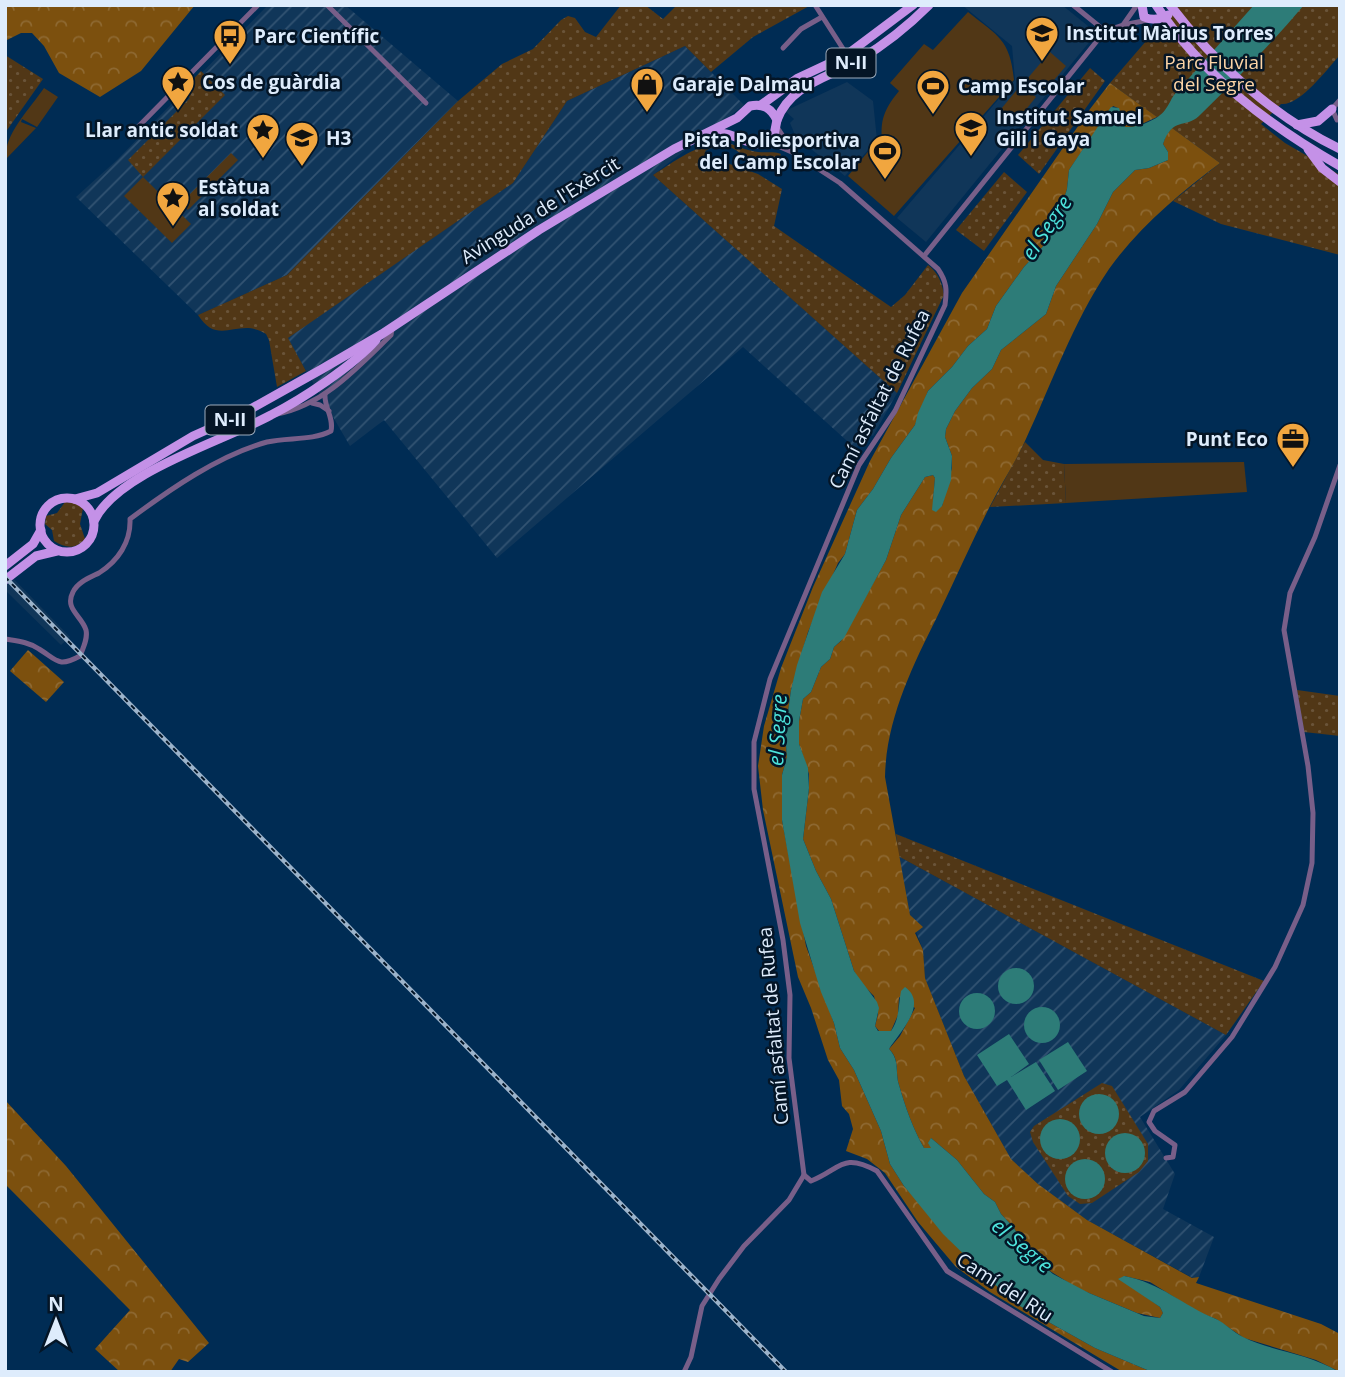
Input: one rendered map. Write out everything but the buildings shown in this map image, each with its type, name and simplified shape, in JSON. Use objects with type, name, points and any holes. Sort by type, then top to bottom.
[{"type":"main road","name":"N-II","points":[[737,118],[744,108],[761,105],[798,78],[847,55],[913,5]]},
{"type":"main road","name":"N-II","points":[[761,145],[774,135],[787,100],[796,92],[858,60],[901,31],[929,5]]},
{"type":"main road","points":[[1139,5],[1144,17],[1166,20]]},
{"type":"main road","points":[[1156,5],[1166,20],[1229,90],[1307,147],[1340,166]]},
{"type":"main road","points":[[1166,20],[1174,9],[1219,61],[1278,113],[1340,149]]},
{"type":"main road","points":[[761,105],[768,108],[777,123]]},
{"type":"main road","points":[[1295,125],[1309,125],[1328,113]]},
{"type":"main road","points":[[737,118],[737,130],[744,141]]},
{"type":"main road","name":"Avinguda de l'Exèrcit","points":[[75,499],[94,494],[193,436],[264,403],[382,334],[539,230],[674,149],[737,118]]},
{"type":"main road","points":[[708,133],[726,134],[752,145],[761,145]]},
{"type":"main road","points":[[1307,147],[1322,167],[1340,182]]},
{"type":"main road","name":"Avinguda de l'Exèrcit","points":[[94,522],[106,503],[132,484],[179,457],[271,416],[318,386],[368,349],[382,334]]},
{"type":"main road","name":"N-II","points":[[5,566],[35,541],[41,530],[41,518],[49,505],[64,498],[75,499]]},
{"type":"main road","points":[[75,499],[88,508],[94,522]]},
{"type":"main road","name":"N-II","points":[[5,580],[44,552],[72,551],[83,546],[91,537],[94,522]]},
{"type":"main road","points":[[41,530],[46,541],[60,551]]},
{"type":"street","points":[[134,131],[258,5]]},
{"type":"street","points":[[327,5],[426,103]]},
{"type":"street","points":[[814,5],[847,55]]},
{"type":"street","points":[[1073,5],[1105,32]]},
{"type":"street","points":[[1123,25],[1139,5]]},
{"type":"street","points":[[783,48],[801,29],[822,17]]},
{"type":"street","points":[[761,145],[778,146],[794,153],[840,183],[924,256],[1105,32],[1150,19]]},
{"type":"street","points":[[1338,120],[1328,113],[1340,100]]},
{"type":"street","points":[[777,123],[794,153]]},
{"type":"street","name":"Camí asfaltat de Rufea","points":[[804,1175],[789,1058],[790,995],[783,940],[754,789],[754,742],[770,678],[859,465],[895,411],[945,305],[946,280],[924,256]]},
{"type":"street","points":[[271,416],[290,412],[325,394],[391,335],[393,326]]},
{"type":"street","points":[[5,639],[38,648],[59,663],[69,663],[80,656],[87,639],[86,631],[72,611],[70,599],[75,589],[112,564],[122,552],[130,528],[130,519],[178,483],[242,452],[265,442],[324,435],[331,431],[332,417],[325,394]]},
{"type":"street","points":[[312,403],[329,411]]},
{"type":"street","points":[[1166,1158],[1173,1157],[1175,1145],[1149,1122],[1154,1111],[1185,1092],[1232,1037],[1275,967],[1303,905],[1311,863],[1313,813],[1308,766],[1284,630],[1290,593],[1315,537],[1340,465]]},
{"type":"street","name":"Camí del Riu","points":[[804,1175],[811,1181],[826,1175],[839,1164],[860,1162],[877,1171],[947,1271],[1112,1372]]},
{"type":"street","points":[[684,1372],[691,1357],[702,1306],[744,1246],[789,1200],[804,1175]]},
{"type":"shaded area","points":[[268,5],[345,5],[458,101],[287,275],[198,315],[76,197],[117,160]]},
{"type":"shaded area","points":[[962,5],[1062,5],[1088,26],[1091,40],[926,242],[897,218],[1015,80],[1012,46]]},
{"type":"shaded area","points":[[685,46],[744,105],[653,175],[897,393],[873,436],[867,433],[856,449],[743,347],[497,558],[384,420],[350,446],[287,338],[513,183],[567,101]]},
{"type":"shaded area","points":[[847,82],[873,101],[877,140],[845,176],[796,137],[790,123],[794,119],[785,111]]},
{"type":"shaded area","points":[[5,570],[70,637],[61,645],[5,590]]},
{"type":"shaded area","points":[[898,856],[1226,1035],[1179,1090],[1140,1117],[1175,1174],[1163,1209],[1214,1237],[1199,1277],[1193,1278],[1087,1220],[1038,1184],[1011,1159],[964,1076],[925,978],[923,950],[910,916]]},
{"type":"green space","points":[[5,5],[195,5],[141,71],[100,97],[59,73],[44,46],[32,33],[21,33],[5,41]]},
{"type":"green space","points":[[621,5],[645,5],[663,19],[677,5],[811,5],[753,37],[711,72],[685,46],[567,101],[513,183],[288,338],[306,371],[277,387],[266,334],[247,328],[221,331],[206,325],[198,315],[287,275],[458,101],[502,64],[533,49],[561,20],[568,16],[575,18],[585,32],[596,37]]},
{"type":"green space","name":"Parc Fluvial del Segre","points":[[1177,5],[1340,5],[1340,55],[1305,93],[1281,104],[1261,124],[1285,143],[1340,175],[1340,255],[1221,224],[1173,201],[1220,163],[1110,83]]},
{"type":"green space","name":"Camp Escolar","points":[[968,12],[1006,47],[1014,80],[894,216],[848,176],[882,139],[885,113],[899,91],[890,83],[924,44],[933,50]]},
{"type":"green space","points":[[1050,52],[1066,66],[1043,93],[1027,79]]},
{"type":"green space","points":[[5,55],[43,79],[5,133]]},
{"type":"green space","points":[[1090,68],[1105,81],[1039,174],[1018,155]]},
{"type":"green space","points":[[201,71],[225,95],[143,177],[128,160],[190,98],[183,90]]},
{"type":"green space","points":[[1110,83],[1157,117],[1133,128],[1125,127],[1118,108],[1113,106],[1069,170],[1067,189],[1048,241],[1024,267],[996,306],[987,329],[928,391],[915,425],[857,510],[845,554],[838,563],[808,632],[791,690],[785,734],[787,757],[782,775],[782,820],[806,946],[834,1023],[840,1048],[854,1070],[881,1131],[890,1164],[904,1186],[1013,1302],[1095,1348],[1152,1372],[1121,1371],[990,1292],[956,1267],[918,1222],[885,1173],[867,1159],[846,1151],[853,1129],[849,1114],[842,1106],[839,1080],[828,1060],[798,977],[763,810],[758,766],[764,726],[781,668],[813,587],[870,461],[962,293]]},
{"type":"green space","points":[[1021,85],[1036,97],[1016,122],[1001,109]]},
{"type":"green space","points":[[44,88],[58,97],[37,127],[22,119],[21,122],[36,128],[7,158],[6,150],[13,132],[25,113]]},
{"type":"green space","points":[[1172,128],[1220,163],[1175,199],[1133,239],[1109,269],[1084,310],[1021,449],[983,520],[910,675],[890,735],[885,777],[910,915],[923,927],[915,933],[923,950],[925,978],[964,1076],[1011,1159],[1038,1184],[1087,1220],[1192,1278],[1199,1277],[1196,1283],[1321,1324],[1340,1334],[1340,1372],[1316,1360],[1244,1338],[1150,1282],[1124,1276],[1135,1289],[1160,1307],[1163,1313],[1160,1318],[1137,1313],[1077,1288],[1042,1266],[1027,1252],[995,1202],[984,1194],[957,1160],[931,1138],[931,1149],[924,1148],[920,1141],[901,1093],[895,1057],[889,1049],[900,1036],[915,1008],[899,997],[898,1015],[891,1031],[879,1031],[875,1026],[878,1014],[874,996],[860,982],[854,971],[831,899],[803,839],[809,774],[799,744],[803,699],[811,692],[821,667],[830,659],[834,647],[841,641],[886,560],[901,515],[925,477],[933,475],[935,478],[933,502],[942,506],[952,468],[952,456],[945,437],[946,429],[955,411],[972,388],[992,369],[1001,350],[1046,314],[1056,286],[1097,224],[1113,192],[1135,170],[1149,168],[1168,160],[1168,152],[1163,144]]},
{"type":"green space","points":[[723,142],[754,151],[781,154],[778,163],[771,170],[753,164],[726,146],[705,151],[710,157],[758,174],[782,189],[774,226],[891,307],[905,295],[928,265],[937,275],[944,295],[897,393],[653,175],[695,150]]},
{"type":"green space","points":[[231,153],[238,160],[188,210],[181,203]]},
{"type":"green space","points":[[1004,172],[1027,192],[984,251],[956,230]]},
{"type":"green space","points":[[143,177],[191,224],[172,243],[124,196]]},
{"type":"green space","points":[[1025,442],[1043,460],[1064,464],[1066,503],[990,507]]},
{"type":"green space","points":[[1244,462],[1247,492],[1066,503],[1064,464]]},
{"type":"green space","points":[[65,502],[77,503],[83,508],[80,524],[85,539],[74,546],[54,541],[52,530],[45,524],[46,516],[57,513]]},
{"type":"green space","points":[[28,650],[64,682],[46,702],[10,671]]},
{"type":"green space","points":[[1297,690],[1340,696],[1340,736],[1304,732]]},
{"type":"green space","points":[[896,834],[1264,981],[1226,1035],[898,856]]},
{"type":"green space","points":[[1102,1083],[1112,1086],[1148,1144],[1148,1161],[1139,1172],[1092,1203],[1080,1204],[1068,1196],[1033,1142],[1030,1132],[1034,1126]]},
{"type":"green space","points":[[5,1100],[66,1166],[209,1343],[188,1362],[179,1359],[170,1372],[120,1372],[95,1349],[130,1310],[5,1184]]},
{"type":"water","name":"el Segre","points":[[1254,5],[1304,5],[1253,62],[1199,116],[1171,130],[1163,144],[1168,152],[1168,160],[1149,168],[1135,170],[1113,192],[1097,224],[1056,286],[1046,314],[1001,350],[992,369],[972,388],[955,411],[946,429],[945,437],[952,456],[951,480],[942,506],[936,512],[932,510],[935,478],[933,475],[925,477],[901,515],[886,560],[844,638],[834,647],[830,659],[821,667],[811,692],[803,699],[799,721],[799,744],[808,768],[809,788],[803,839],[831,899],[854,971],[877,1002],[879,1008],[875,1026],[878,1031],[891,1031],[894,1026],[901,991],[905,987],[912,994],[914,1002],[910,1018],[889,1049],[896,1062],[898,1080],[907,1109],[924,1148],[931,1148],[928,1143],[931,1138],[957,1160],[984,1194],[995,1202],[1027,1252],[1053,1274],[1089,1293],[1144,1316],[1160,1318],[1163,1313],[1160,1307],[1118,1279],[1124,1276],[1137,1279],[1219,1321],[1243,1337],[1315,1361],[1339,1372],[1152,1372],[1095,1348],[1013,1302],[943,1234],[904,1186],[890,1164],[881,1131],[854,1070],[840,1048],[800,923],[782,820],[782,775],[787,757],[785,734],[797,665],[822,592],[845,554],[857,510],[915,425],[928,391],[987,329],[996,306],[1024,267],[1048,241],[1067,189],[1069,170],[1111,107],[1119,108],[1125,127],[1147,123],[1162,114],[1174,95]]},
{"type":"water","points":[[1016,968],[1029,973],[1034,986],[1029,999],[1016,1004],[1003,999],[998,986],[1003,973]]},
{"type":"water","points":[[977,993],[990,998],[995,1011],[990,1024],[977,1029],[964,1024],[959,1011],[964,998]]},
{"type":"water","points":[[1042,1007],[1055,1012],[1060,1025],[1055,1038],[1042,1043],[1029,1038],[1024,1025],[1029,1012]]},
{"type":"water","points":[[1009,1034],[1029,1064],[1011,1077],[1036,1062],[1055,1091],[1026,1110],[1007,1080],[997,1086],[977,1055]]},
{"type":"water","points":[[1068,1042],[1087,1071],[1058,1090],[1039,1060]]},
{"type":"water","points":[[1099,1094],[1107,1095],[1113,1100],[1118,1106],[1118,1122],[1113,1128],[1107,1133],[1099,1134],[1091,1133],[1085,1128],[1080,1122],[1079,1114],[1080,1106],[1085,1100],[1091,1095]]},
{"type":"water","points":[[1060,1119],[1074,1125],[1080,1139],[1074,1153],[1060,1159],[1046,1153],[1040,1139],[1046,1125]]},
{"type":"water","points":[[1125,1133],[1133,1134],[1139,1139],[1144,1145],[1144,1161],[1139,1167],[1133,1172],[1125,1173],[1117,1172],[1111,1167],[1106,1161],[1105,1153],[1106,1145],[1111,1139],[1117,1134]]},
{"type":"water","points":[[1085,1159],[1093,1160],[1099,1165],[1104,1171],[1104,1187],[1099,1193],[1093,1198],[1085,1199],[1077,1198],[1071,1193],[1066,1187],[1065,1179],[1066,1171],[1071,1165],[1077,1160]]},
{"type":"railway","points":[[5,577],[786,1372]]},
{"type":"place","name":"Institut Màrius Torres","points":[[1042,63]]},
{"type":"place","name":"Parc Científic","points":[[230,66]]},
{"type":"place","name":"Cos de guàrdia","points":[[178,112]]},
{"type":"place","name":"Garaje Dalmau","points":[[647,114]]},
{"type":"place","name":"Camp Escolar","points":[[933,116]]},
{"type":"place","name":"Institut Samuel Gili i Gaya","points":[[971,158]]},
{"type":"place","name":"Llar antic soldat","points":[[263,160]]},
{"type":"place","name":"H3","points":[[302,168]]},
{"type":"place","name":"Pista Poliesportiva del Camp Escolar","points":[[885,181]]},
{"type":"place","name":"Estàtua al soldat","points":[[173,228]]},
{"type":"place","name":"Punt Eco","points":[[1293,469]]}]
